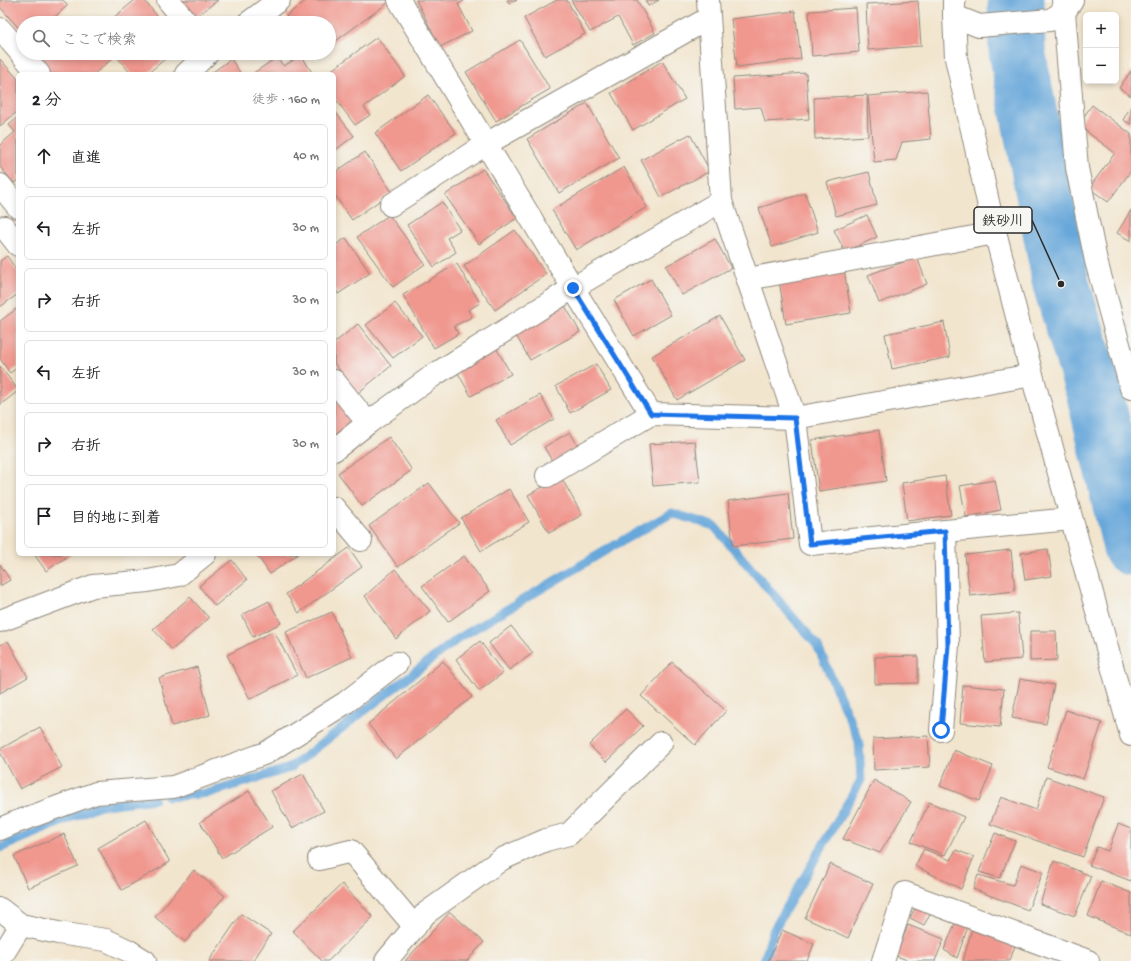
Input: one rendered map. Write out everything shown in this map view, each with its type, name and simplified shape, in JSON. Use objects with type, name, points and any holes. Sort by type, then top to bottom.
[{"type":"street","points":[[168,0],[181,16]]},
{"type":"street","points":[[257,16],[279,0]]},
{"type":"street","points":[[400,0],[573,288],[651,414]]},
{"type":"street","points":[[954,8],[979,26],[1063,8],[1077,168],[1096,261],[1131,388]]},
{"type":"street","points":[[954,8],[956,58],[995,233],[1071,519],[1131,735]]},
{"type":"street","points":[[391,205],[486,144],[708,9],[721,201],[795,418],[810,544],[1071,519]]},
{"type":"street","points":[[0,29],[16,47]]},
{"type":"street","points":[[27,60],[37,72]]},
{"type":"street","points":[[188,72],[201,60]]},
{"type":"street","points":[[0,185],[16,205]]},
{"type":"street","points":[[336,448],[434,375],[573,288],[721,201]]},
{"type":"street","points":[[8,225],[16,241]]},
{"type":"street","points":[[748,279],[995,233]]},
{"type":"street","points":[[547,476],[651,414],[795,418],[1032,375]]},
{"type":"street","points":[[336,383],[368,423]]},
{"type":"street","points":[[336,510],[361,540]]},
{"type":"street","points":[[941,730],[948,645],[945,531]]},
{"type":"street","points":[[0,621],[93,586],[148,581],[179,575],[203,556]]},
{"type":"street","points":[[0,829],[96,793],[173,787],[266,753],[345,703],[397,663]]},
{"type":"street","points":[[386,961],[426,914],[502,859],[546,840],[569,834],[661,743]]},
{"type":"street","points":[[319,859],[351,851],[415,927]]},
{"type":"street","points":[[883,961],[905,893],[1088,961]]},
{"type":"street","points":[[0,909],[21,925],[58,933],[106,940],[129,951],[145,961]]},
{"type":"street","points":[[0,959],[21,925]]},
{"type":"building","points":[[0,0],[63,0],[68,5],[56,16],[16,16],[16,25],[0,7]]},
{"type":"building","points":[[135,0],[144,0],[157,16],[116,16]]},
{"type":"building","points":[[179,0],[218,0],[197,16],[191,16]]},
{"type":"building","points":[[307,0],[387,0],[389,2],[336,41],[336,16],[286,16]]},
{"type":"building","points":[[416,0],[465,0],[458,4],[472,31],[440,47]]},
{"type":"building","points":[[507,0],[517,0],[509,4]]},
{"type":"building","points":[[557,0],[567,0],[585,34],[545,56],[524,18]]},
{"type":"building","points":[[571,0],[637,0],[655,33],[633,45],[618,17],[590,32]]},
{"type":"building","points":[[645,0],[659,0],[648,6]]},
{"type":"building","points":[[918,1],[921,46],[868,50],[866,4]]},
{"type":"building","points":[[856,8],[859,52],[812,56],[809,11]]},
{"type":"building","points":[[795,11],[801,59],[737,67],[731,19]]},
{"type":"building","points":[[377,37],[405,76],[364,107],[370,115],[355,125],[336,100],[336,72],[329,72]]},
{"type":"building","points":[[520,40],[550,89],[496,121],[466,72]]},
{"type":"building","points":[[0,59],[16,77],[16,113],[0,126]]},
{"type":"building","points":[[36,60],[111,60],[96,72],[46,72]]},
{"type":"building","points":[[120,60],[164,60],[149,72],[129,72]]},
{"type":"building","points":[[232,60],[240,72],[213,72]]},
{"type":"building","points":[[273,60],[278,60],[284,66],[293,60],[304,60],[312,72],[255,72]]},
{"type":"building","points":[[662,61],[685,99],[633,130],[611,93]]},
{"type":"building","points":[[1131,71],[1131,96],[1119,88]]},
{"type":"building","points":[[806,73],[809,119],[765,122],[761,107],[735,109],[733,78]]},
{"type":"building","points":[[927,91],[931,139],[902,142],[896,160],[874,162],[868,96]]},
{"type":"building","points":[[428,95],[456,133],[401,171],[375,133]]},
{"type":"building","points":[[867,95],[868,136],[815,139],[814,98]]},
{"type":"building","points":[[587,103],[619,158],[559,193],[527,139]]},
{"type":"building","points":[[1092,105],[1131,134],[1131,171],[1108,202],[1089,188],[1115,153],[1078,125]]},
{"type":"building","points":[[1131,106],[1131,124],[1123,120]]},
{"type":"building","points":[[336,113],[354,136],[336,150]]},
{"type":"building","points":[[16,119],[16,182],[14,183],[0,167],[0,145],[15,132],[9,125]]},
{"type":"building","points":[[690,134],[710,171],[661,197],[641,160]]},
{"type":"building","points":[[365,152],[392,192],[352,220],[336,197],[336,172]]},
{"type":"building","points":[[624,167],[647,207],[576,250],[552,210]]},
{"type":"building","points":[[483,169],[517,218],[479,244],[445,195]]},
{"type":"building","points":[[869,172],[877,205],[836,216],[827,182]]},
{"type":"building","points":[[805,193],[818,232],[772,247],[759,208]]},
{"type":"building","points":[[442,202],[460,230],[447,238],[456,252],[434,267],[407,225]]},
{"type":"building","points":[[1131,210],[1131,241],[1117,233]]},
{"type":"building","points":[[389,215],[425,264],[393,287],[357,237]]},
{"type":"building","points":[[867,215],[877,237],[845,252],[834,230]]},
{"type":"building","points":[[515,230],[546,274],[495,310],[464,266]]},
{"type":"building","points":[[346,238],[370,273],[338,294],[336,290],[336,245]]},
{"type":"building","points":[[715,239],[731,268],[682,295],[666,266]]},
{"type":"building","points":[[7,256],[16,269],[16,295],[0,307],[0,261]]},
{"type":"building","points":[[917,257],[927,284],[879,303],[868,275]]},
{"type":"building","points":[[457,264],[480,303],[468,310],[472,317],[454,326],[458,334],[434,348],[403,295]]},
{"type":"building","points":[[844,269],[851,313],[786,324],[779,280]]},
{"type":"building","points":[[651,279],[671,315],[634,336],[614,300]]},
{"type":"building","points":[[395,303],[422,336],[393,358],[366,325]]},
{"type":"building","points":[[564,304],[580,332],[530,360],[514,332]]},
{"type":"building","points":[[16,309],[16,368],[10,373],[0,359],[0,321]]},
{"type":"building","points":[[720,316],[745,360],[677,400],[652,356]]},
{"type":"building","points":[[944,322],[950,357],[892,369],[885,334]]},
{"type":"building","points":[[358,324],[391,366],[358,393],[336,366],[336,341]]},
{"type":"building","points":[[495,346],[511,374],[471,396],[455,368]]},
{"type":"building","points":[[596,364],[611,390],[570,413],[556,386]]},
{"type":"building","points":[[0,366],[16,387],[16,393],[0,405]]},
{"type":"building","points":[[540,395],[554,419],[510,445],[496,420]]},
{"type":"building","points":[[336,399],[354,422],[336,436]]},
{"type":"building","points":[[879,430],[886,481],[819,491],[812,440]]},
{"type":"building","points":[[570,432],[581,451],[555,466],[544,447]]},
{"type":"building","points":[[389,437],[412,470],[362,506],[338,473]]},
{"type":"building","points":[[695,441],[700,482],[653,486],[649,444]]},
{"type":"building","points":[[945,476],[951,515],[907,521],[902,483]]},
{"type":"building","points":[[561,477],[582,515],[549,533],[528,495]]},
{"type":"building","points":[[995,480],[1001,510],[966,517],[960,486]]},
{"type":"building","points":[[429,483],[459,523],[398,567],[369,526]]},
{"type":"building","points":[[509,489],[529,522],[481,551],[461,518]]},
{"type":"building","points":[[788,493],[793,539],[733,546],[728,501]]},
{"type":"building","points":[[349,548],[362,567],[299,613],[286,594]]},
{"type":"building","points":[[1048,549],[1052,576],[1025,580],[1021,553]]},
{"type":"building","points":[[1011,550],[1015,591],[970,596],[965,555]]},
{"type":"building","points":[[35,556],[68,556],[46,571]]},
{"type":"building","points":[[257,556],[295,556],[270,574]]},
{"type":"building","points":[[464,556],[490,591],[448,622],[422,586]]},
{"type":"building","points":[[232,560],[247,580],[215,606],[199,586]]},
{"type":"building","points":[[0,564],[10,580],[0,586]]},
{"type":"building","points":[[395,569],[430,611],[396,639],[365,596]]},
{"type":"building","points":[[190,597],[209,618],[172,650],[153,629]]},
{"type":"building","points":[[269,601],[281,623],[253,637],[242,615]]},
{"type":"building","points":[[332,612],[352,657],[306,678],[286,632]]},
{"type":"building","points":[[1018,613],[1022,659],[985,662],[981,616]]},
{"type":"building","points":[[511,626],[533,653],[509,670],[489,643]]},
{"type":"building","points":[[274,631],[297,675],[250,699],[227,655]]},
{"type":"building","points":[[1030,631],[1056,631],[1057,660],[1030,661]]},
{"type":"building","points":[[8,641],[28,677],[0,693],[0,645]]},
{"type":"building","points":[[480,641],[503,673],[479,691],[456,659]]},
{"type":"building","points":[[918,656],[918,683],[875,684],[875,657]]},
{"type":"building","points":[[443,661],[472,697],[396,759],[368,724]]},
{"type":"building","points":[[672,662],[726,711],[695,745],[641,696]]},
{"type":"building","points":[[197,667],[210,715],[172,726],[159,678]]},
{"type":"building","points":[[1020,679],[1054,685],[1046,724],[1012,718]]},
{"type":"building","points":[[963,685],[1004,689],[1000,727],[960,723]]},
{"type":"building","points":[[626,709],[643,726],[606,762],[589,745]]},
{"type":"building","points":[[1066,710],[1102,723],[1083,779],[1047,767]]},
{"type":"building","points":[[40,727],[62,767],[20,789],[0,752],[0,749]]},
{"type":"building","points":[[928,736],[930,767],[874,770],[873,739]]},
{"type":"building","points":[[954,750],[993,766],[979,801],[940,786]]},
{"type":"building","points":[[303,774],[324,811],[292,828],[271,791]]},
{"type":"building","points":[[1046,777],[1104,797],[1083,857],[990,824],[1001,797],[1036,810]]},
{"type":"building","points":[[874,780],[911,802],[880,853],[843,839]]},
{"type":"building","points":[[249,791],[272,827],[222,858],[200,822]]},
{"type":"building","points":[[929,802],[964,817],[945,855],[911,842]]},
{"type":"building","points":[[146,820],[170,862],[122,890],[98,848]]},
{"type":"building","points":[[1118,824],[1131,829],[1131,881],[1089,865],[1097,847],[1108,851]]},
{"type":"building","points":[[995,833],[1015,841],[1000,878],[979,872]]},
{"type":"building","points":[[64,834],[78,866],[28,888],[14,856]]},
{"type":"building","points":[[924,849],[950,860],[956,850],[974,857],[961,889],[915,866]]},
{"type":"building","points":[[1054,861],[1091,876],[1075,916],[1040,904]]},
{"type":"building","points":[[830,864],[873,884],[848,938],[805,918]]},
{"type":"building","points":[[1021,864],[1043,872],[1028,910],[973,889],[978,875],[1013,885]]},
{"type":"building","points":[[194,870],[225,896],[185,942],[155,917]]},
{"type":"building","points":[[1101,881],[1131,893],[1131,934],[1088,916]]},
{"type":"building","points":[[342,884],[373,917],[328,961],[322,961],[293,931]]},
{"type":"building","points":[[919,901],[934,908],[924,925],[910,918]]},
{"type":"building","points":[[450,912],[484,942],[467,961],[405,961]]},
{"type":"building","points":[[241,914],[271,934],[253,961],[209,961]]},
{"type":"building","points":[[956,921],[969,924],[957,958],[944,950]]},
{"type":"building","points":[[908,925],[944,939],[935,961],[910,961],[896,956]]},
{"type":"building","points":[[973,925],[1017,939],[1010,961],[963,961]]},
{"type":"building","points":[[782,930],[814,944],[807,961],[768,961]]},
{"type":"waterway","points":[[1016,0],[1017,51],[1061,284],[1095,395],[1131,547]]},
{"type":"waterway","points":[[168,797],[209,793],[290,768],[459,638],[620,542],[672,513],[714,526],[817,645],[859,741],[861,780],[773,931],[764,961]]},
{"type":"waterway","points":[[0,848],[97,806],[154,799]]},
{"type":"place","name":"鉄砂川","points":[[1061,284]]},
{"type":"route","points":[[573,288],[651,414],[795,418],[810,544],[945,531],[948,645],[941,730]]}]
